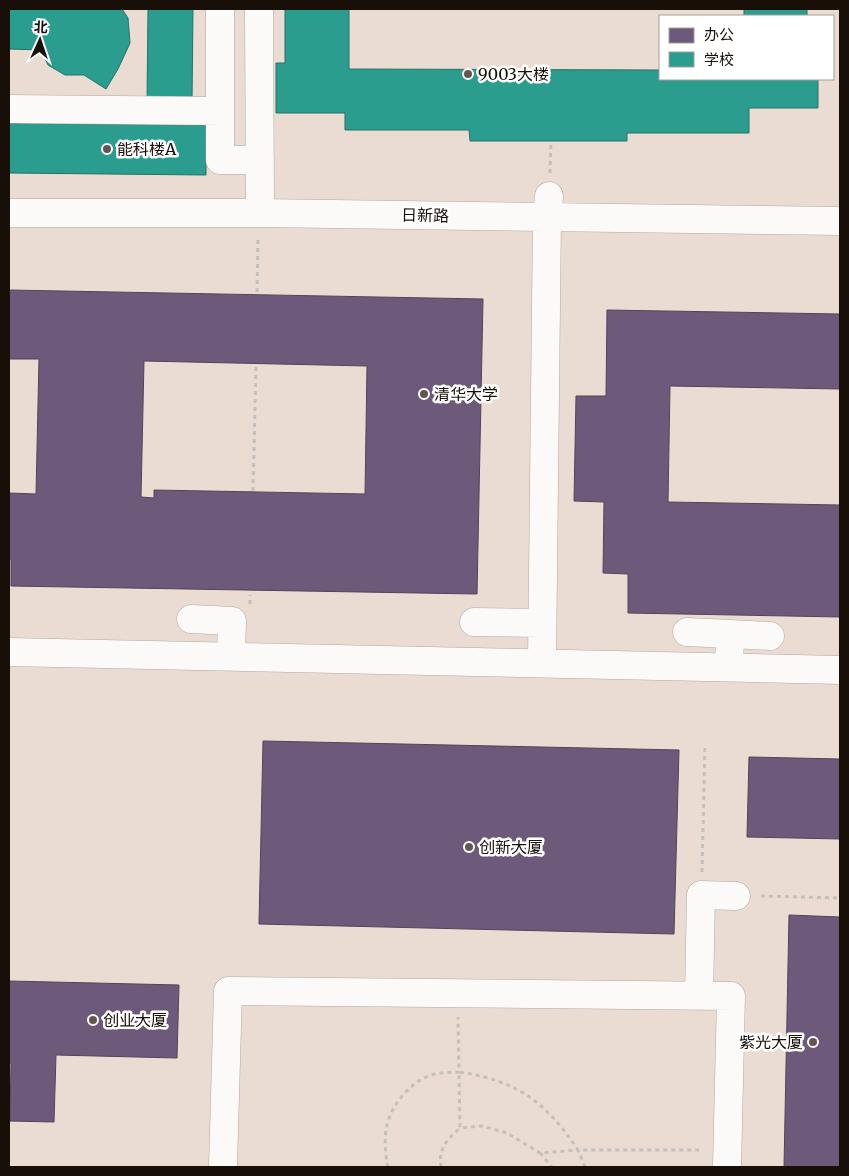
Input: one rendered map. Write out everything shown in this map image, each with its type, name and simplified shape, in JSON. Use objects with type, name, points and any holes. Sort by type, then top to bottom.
[{"type":"street","points":[[220,9],[220,160],[260,160]]},
{"type":"street","points":[[259,9],[260,213]]},
{"type":"street","points":[[9,109],[220,111]]},
{"type":"street","points":[[542,662],[548,206]]},
{"type":"street","name":"日新路","points":[[9,213],[260,213],[548,206],[840,221]]},
{"type":"street","points":[[191,619],[232,621],[231,656]]},
{"type":"street","points":[[474,622],[542,623]]},
{"type":"street","points":[[687,632],[770,636]]},
{"type":"street","points":[[729,667],[730,634]]},
{"type":"street","points":[[9,652],[542,662],[840,670]]},
{"type":"street","points":[[699,995],[701,895],[736,896]]},
{"type":"street","points":[[223,1167],[228,992],[731,996],[728,1159]]},
{"type":"path","points":[[548,206],[551,141]]},
{"type":"path","points":[[256,292],[260,213]]},
{"type":"path","points":[[252,490],[256,366]]},
{"type":"path","points":[[701,895],[705,745]]},
{"type":"path","points":[[736,896],[840,898]]},
{"type":"path","points":[[458,994],[460,1128]]},
{"type":"path","points":[[388,1167],[385,1155],[387,1125],[396,1104],[411,1086],[434,1074],[459,1072],[483,1075],[511,1086],[539,1102],[563,1127],[578,1150],[585,1167]]},
{"type":"path","points":[[441,1167],[440,1159],[445,1142],[460,1128],[482,1126],[507,1133],[540,1153],[552,1167]]},
{"type":"path","points":[[540,1153],[578,1150],[728,1159]]},
{"type":"building: 办公","points":[[9,290],[483,299],[477,594],[11,586],[9,493],[36,494],[39,359],[9,359]],"holes":[[[144,361],[367,366],[365,494],[154,490],[154,498],[141,497]]]},
{"type":"building: 办公","points":[[607,310],[840,314],[840,389],[670,386],[668,502],[840,505],[840,617],[628,613],[628,574],[603,573],[604,502],[574,501],[576,396],[606,396]]},
{"type":"building: 办公","name":"创新大厦","points":[[263,741],[679,750],[674,934],[259,924]]},
{"type":"building: 办公","points":[[749,757],[840,759],[840,839],[747,837]]},
{"type":"building: 办公","name":"紫光大厦","points":[[789,915],[840,917],[840,1167],[784,1167]]},
{"type":"building: 办公","name":"创业大厦","points":[[9,981],[179,985],[177,1058],[56,1055],[54,1122],[10,1121]]},
{"type":"building: 学校","points":[[9,9],[122,9],[128,18],[130,43],[106,89],[84,75],[65,75],[48,65],[41,50],[9,49]]},
{"type":"building: 学校","points":[[148,9],[193,9],[192,103],[147,103]]},
{"type":"building: 学校","name":"9003大楼","points":[[285,9],[349,9],[349,69],[659,70],[659,80],[818,80],[818,108],[749,108],[749,133],[627,133],[627,141],[470,141],[469,130],[345,130],[345,113],[276,113],[276,63],[285,63]]},
{"type":"building: 学校","points":[[744,9],[807,9],[807,15],[744,15]]},
{"type":"building: 学校","name":"能科楼A","points":[[9,123],[206,125],[206,175],[9,173]]},
{"type":"place","name":"9003大楼","points":[[468,74]]},
{"type":"place","name":"能科楼A","points":[[107,149]]},
{"type":"place","name":"清华大学","points":[[424,394]]},
{"type":"place","name":"创新大厦","points":[[469,847]]},
{"type":"place","name":"创业大厦","points":[[93,1020]]},
{"type":"place","name":"紫光大厦","points":[[813,1042]]}]
